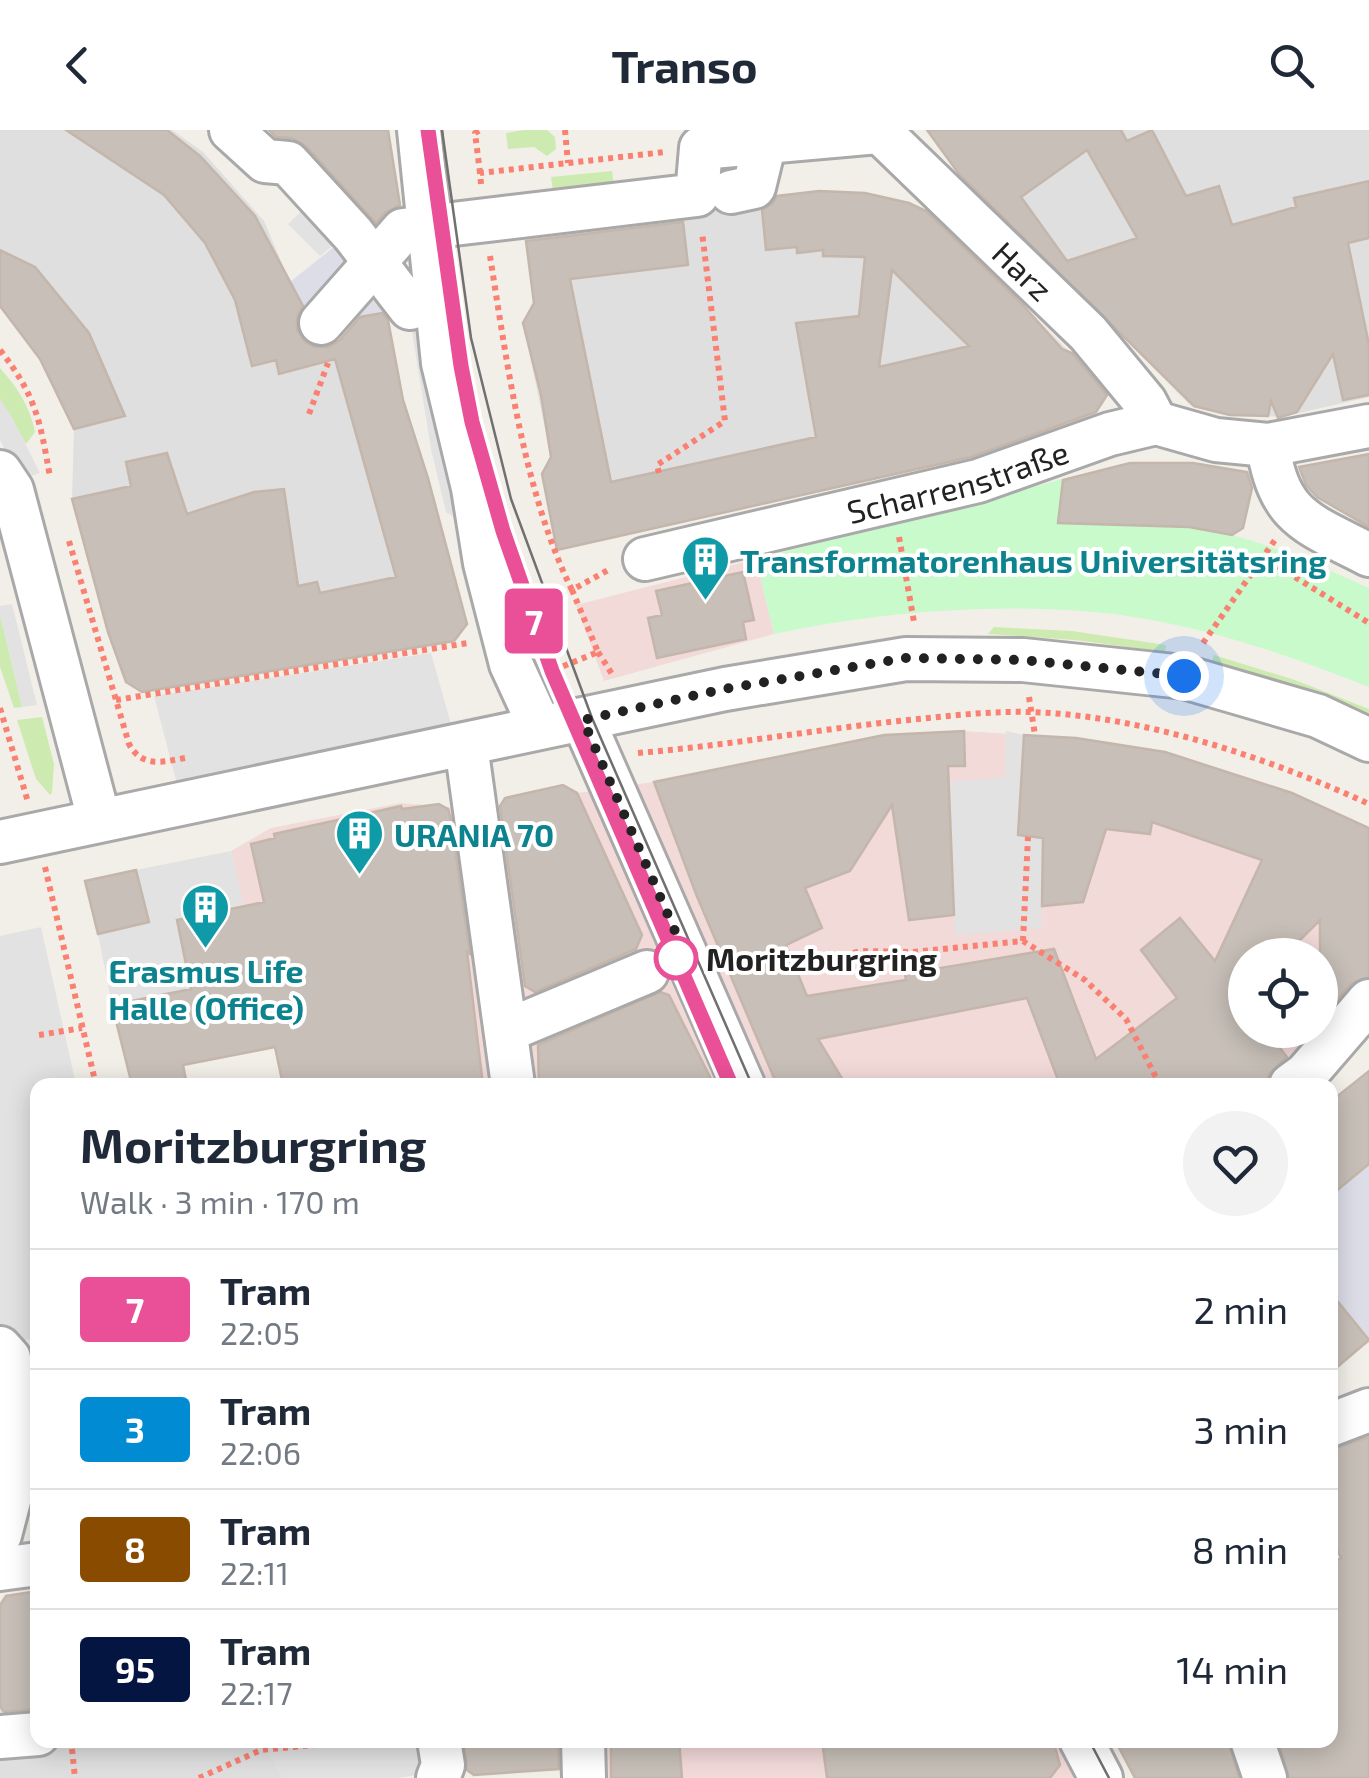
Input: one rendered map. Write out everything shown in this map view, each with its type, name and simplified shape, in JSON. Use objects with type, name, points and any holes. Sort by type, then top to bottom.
[{"type":"street","points":[[232,130],[265,161],[288,163],[364,248],[410,308]]},
{"type":"street","points":[[419,130],[443,363],[473,488],[485,563],[517,680],[540,728]]},
{"type":"street","points":[[733,145],[878,131]]},
{"type":"street","name":"Harz","points":[[878,131],[1088,333],[1145,402],[1156,424]]},
{"type":"street","points":[[324,343],[364,248],[404,230],[754,186],[733,145]]},
{"type":"street","points":[[714,193],[733,145]]},
{"type":"street","name":"Scharrenstraße","points":[[645,559],[978,481],[1110,434],[1156,424],[1216,440],[1268,446],[1369,426]]},
{"type":"street","points":[[1268,446],[1272,476],[1295,516],[1369,555]]},
{"type":"street","points":[[0,472],[12,490],[99,819]]},
{"type":"street","points":[[19,838],[724,689],[906,658],[1023,660],[1184,676],[1318,716],[1369,740]]},
{"type":"street","points":[[583,720],[739,1078]]},
{"type":"street","points":[[466,745],[511,1078]]},
{"type":"street","points":[[506,1031],[647,972]]},
{"type":"street","points":[[1301,1078],[1369,1000]]},
{"type":"street","points":[[0,1536],[22,1454],[16,1353]]},
{"type":"street","points":[[1338,1422],[1369,1410]]},
{"type":"street","points":[[0,1569],[30,1565]]},
{"type":"street","points":[[0,1737],[30,1735]]},
{"type":"street","points":[[583,1748],[584,1778]]},
{"type":"street","points":[[1255,1748],[1265,1778]]},
{"type":"path","points":[[480,130],[475,133],[484,220],[505,352],[552,550],[598,652],[517,680]]},
{"type":"path","points":[[565,130],[568,163]]},
{"type":"path","points":[[480,173],[733,145]]},
{"type":"path","points":[[658,472],[658,465],[725,420],[714,193]]},
{"type":"path","points":[[309,414],[324,343]]},
{"type":"path","points":[[0,350],[22,378],[36,405],[55,494]]},
{"type":"path","points":[[893,502],[914,622]]},
{"type":"path","points":[[66,531],[134,753],[155,763],[184,758]]},
{"type":"path","points":[[1202,643],[1261,556],[1369,623]]},
{"type":"path","points":[[572,590],[600,571],[645,559]]},
{"type":"path","points":[[116,700],[474,642]]},
{"type":"path","points":[[0,708],[19,838],[82,1028],[94,1078]]},
{"type":"path","points":[[601,761],[873,723],[1032,712],[1088,717],[1209,743],[1323,783],[1369,804]]},
{"type":"path","points":[[1023,940],[1028,836]]},
{"type":"path","points":[[795,966],[861,951],[912,952],[1023,940],[1084,980],[1126,1018],[1156,1078]]},
{"type":"path","points":[[39,1036],[82,1028]]},
{"type":"path","points":[[72,1748],[75,1778]]},
{"type":"path","points":[[199,1778],[261,1750],[282,1748]]},
{"type":"shaded area","points":[[0,130],[172,130],[203,152],[264,221],[290,282],[300,331],[311,325],[386,312],[403,400],[467,624],[454,641],[142,692],[126,682],[72,499],[74,429],[40,359],[0,308]]},
{"type":"shaded area","points":[[928,130],[1369,130],[1369,397],[1282,417],[1230,415],[1190,405],[1073,285],[1065,287],[1023,248]]},
{"type":"shaded area","points":[[865,193],[906,202],[937,216],[1108,392],[1095,415],[1085,423],[1023,446],[557,550],[542,474],[552,462],[523,323],[535,309],[525,239],[531,231],[761,197]]},
{"type":"shaded area","points":[[309,204],[341,239],[320,256],[288,224]]},
{"type":"shaded area","points":[[401,217],[410,308],[312,325],[312,329],[300,332],[290,282],[359,227]]},
{"type":"shaded area","points":[[420,323],[441,447],[461,521],[446,512],[431,449],[411,325]]},
{"type":"shaded area","points":[[0,399],[40,473],[20,479],[0,440]]},
{"type":"shaded area","points":[[756,559],[774,634],[604,681],[576,605]]},
{"type":"shaded area","points":[[12,604],[37,705],[22,707],[0,614],[0,606]]},
{"type":"shaded area","points":[[431,653],[451,724],[177,784],[154,696]]},
{"type":"shaded area","points":[[964,731],[1076,738],[1369,828],[1369,988],[1338,1024],[1338,938],[1228,938],[1228,1048],[1317,1048],[1291,1078],[281,1078],[231,851],[271,828],[401,803],[496,811],[505,798],[563,785],[578,793],[653,782],[884,735]]},
{"type":"shaded area","points":[[1006,731],[1024,735],[1018,835],[1060,839],[1043,868],[1041,928],[955,935],[948,781],[1005,778]]},
{"type":"shaded area","points":[[231,851],[244,906],[177,921],[191,989],[112,1005],[98,934],[149,921],[136,870]]},
{"type":"shaded area","points":[[41,927],[74,1078],[30,1078],[30,1339],[0,1344],[0,936]]},
{"type":"shaded area","points":[[1369,1164],[1369,1340],[1338,1302],[1338,1189]]},
{"type":"shaded area","points":[[30,1592],[30,1748],[565,1748],[564,1762],[559,1769],[474,1775],[463,1767],[397,1778],[0,1778],[0,1605],[6,1596]]},
{"type":"shaded area","points":[[432,1748],[435,1772],[397,1778],[282,1778],[267,1750]]},
{"type":"shaded area","points":[[596,1748],[1062,1748],[1075,1778],[595,1778]]},
{"type":"green space","points":[[547,130],[555,137],[556,149],[547,156],[534,147],[508,149],[506,133]]},
{"type":"green space","points":[[612,171],[615,194],[554,200],[551,177]]},
{"type":"green space","points":[[0,368],[30,414],[35,432],[26,444],[0,399]]},
{"type":"green space","points":[[1063,479],[1059,523],[1159,524],[1215,531],[1282,551],[1369,588],[1369,687],[1235,640],[1095,612],[934,611],[774,634],[756,559]]},
{"type":"green space","points":[[0,614],[22,707],[14,708],[0,667]]},
{"type":"green space","points":[[994,627],[1072,631],[1166,645],[1165,652],[988,634]]},
{"type":"green space","points":[[1214,655],[1295,680],[1369,709],[1369,719],[1211,664]]},
{"type":"green space","points":[[42,717],[54,764],[50,795],[36,779],[17,720]]},
{"type":"building","points":[[66,130],[167,130],[200,156],[255,216],[303,306],[297,317],[297,330],[305,342],[328,347],[340,340],[360,317],[382,313],[388,320],[403,400],[467,624],[454,641],[142,692],[126,682],[108,632],[72,499],[131,486],[126,462],[167,453],[187,514],[254,492],[284,489],[298,586],[317,582],[320,593],[396,577],[335,359],[279,374],[276,360],[252,366],[235,300],[205,243],[164,195]]},
{"type":"building","points":[[269,130],[388,130],[400,205],[376,223],[306,146],[292,138],[276,137]]},
{"type":"building","points":[[927,130],[1121,130],[1127,141],[1152,130],[1186,196],[1219,186],[1232,225],[1296,207],[1294,198],[1369,181],[1369,238],[1348,243],[1369,345],[1369,395],[1343,400],[1333,354],[1297,412],[1278,418],[1271,401],[1268,416],[1230,415],[1194,406],[959,174]],"holes":[[[1087,150],[1137,238],[1067,261],[1021,197]]]},
{"type":"building","points":[[819,191],[865,193],[926,211],[1022,304],[1062,349],[1072,353],[1107,395],[1096,412],[971,457],[557,550],[542,474],[551,457],[523,323],[534,303],[526,241],[683,222],[688,265],[570,279],[611,482],[816,437],[796,323],[859,316],[865,257],[823,256],[823,250],[797,253],[797,247],[766,250],[762,210],[777,196]],"holes":[[[892,270],[969,346],[879,367]]]},
{"type":"building","points":[[0,250],[35,267],[89,333],[125,416],[74,429],[40,359],[0,306]]},
{"type":"building","points":[[1369,454],[1369,527],[1317,497],[1306,485],[1299,467]]},
{"type":"building","points":[[1130,463],[1193,463],[1247,472],[1252,488],[1243,528],[1232,535],[1189,527],[1058,523],[1063,480]]},
{"type":"building","name":"Transformatorenhaus Universitätsring","points":[[743,572],[754,620],[743,622],[746,639],[657,658],[648,618],[662,615],[656,591]]},
{"type":"building","points":[[964,731],[965,766],[948,766],[954,915],[909,920],[892,805],[850,871],[805,888],[822,928],[786,945],[807,996],[906,980],[905,974],[1054,949],[1096,1059],[1177,998],[1141,950],[1180,918],[1215,961],[1262,860],[1152,822],[1150,834],[1106,829],[1083,902],[1042,906],[1043,838],[1018,835],[1024,735],[1076,738],[1165,752],[1292,793],[1369,828],[1369,977],[1351,984],[1338,999],[1338,938],[1320,938],[1320,920],[1302,938],[1228,938],[1228,1048],[1280,1048],[1287,1057],[1268,1078],[1057,1078],[1027,998],[818,1039],[842,1078],[774,1078],[696,894],[654,782],[884,735]]},
{"type":"building","points":[[563,785],[577,793],[642,935],[636,949],[535,992],[525,986],[500,806],[505,798]]},
{"type":"building","points":[[439,804],[448,809],[451,819],[482,1078],[282,1078],[275,1047],[183,1065],[186,1078],[130,1078],[112,1005],[191,989],[177,920],[264,902],[251,844],[275,838],[274,834],[401,806],[402,809]]},
{"type":"building","points":[[136,870],[149,922],[98,934],[85,881]]},
{"type":"building","points":[[660,992],[669,995],[710,1078],[539,1078],[538,1045]]},
{"type":"building","points":[[1369,1071],[1369,1164],[1338,1189],[1338,1096]]},
{"type":"building","points":[[1338,1302],[1369,1340],[1338,1366]]},
{"type":"building","points":[[1369,1437],[1369,1778],[1289,1778],[1280,1748],[1338,1748],[1338,1447]]},
{"type":"building","points":[[30,1592],[30,1710],[4,1712],[0,1706],[0,1605],[6,1596]]},
{"type":"building","points":[[465,1748],[558,1748],[559,1769],[474,1775],[467,1770]]},
{"type":"building","points":[[611,1748],[680,1748],[682,1778],[611,1778]]},
{"type":"building","points":[[823,1748],[1055,1748],[1060,1765],[1050,1778],[827,1778]]},
{"type":"building","points":[[1119,1748],[1230,1748],[1239,1778],[1135,1778]]},
{"type":"tram line","name":"7","points":[[428,130],[461,366],[472,422],[503,531],[552,671],[728,1078]]},
{"type":"tram line","points":[[442,130],[471,338],[511,499],[592,718],[749,1078]]},
{"type":"tram line","points":[[455,326],[483,462],[524,593],[574,722],[728,1078]]},
{"type":"tram line","points":[[1093,1748],[1109,1778]]},
{"type":"place","name":"Transformatorenhaus Universitätsring","points":[[705,602]]},
{"type":"place","name":"URANIA 70","points":[[359,876]]},
{"type":"place","name":"Erasmus Life Halle (Office)","points":[[206,950]]},
{"type":"place","name":"Moritzburgring","points":[[676,958]]},
{"type":"route","points":[[676,958],[685,954],[583,720],[724,689],[906,658],[1023,660],[1184,676]]}]
